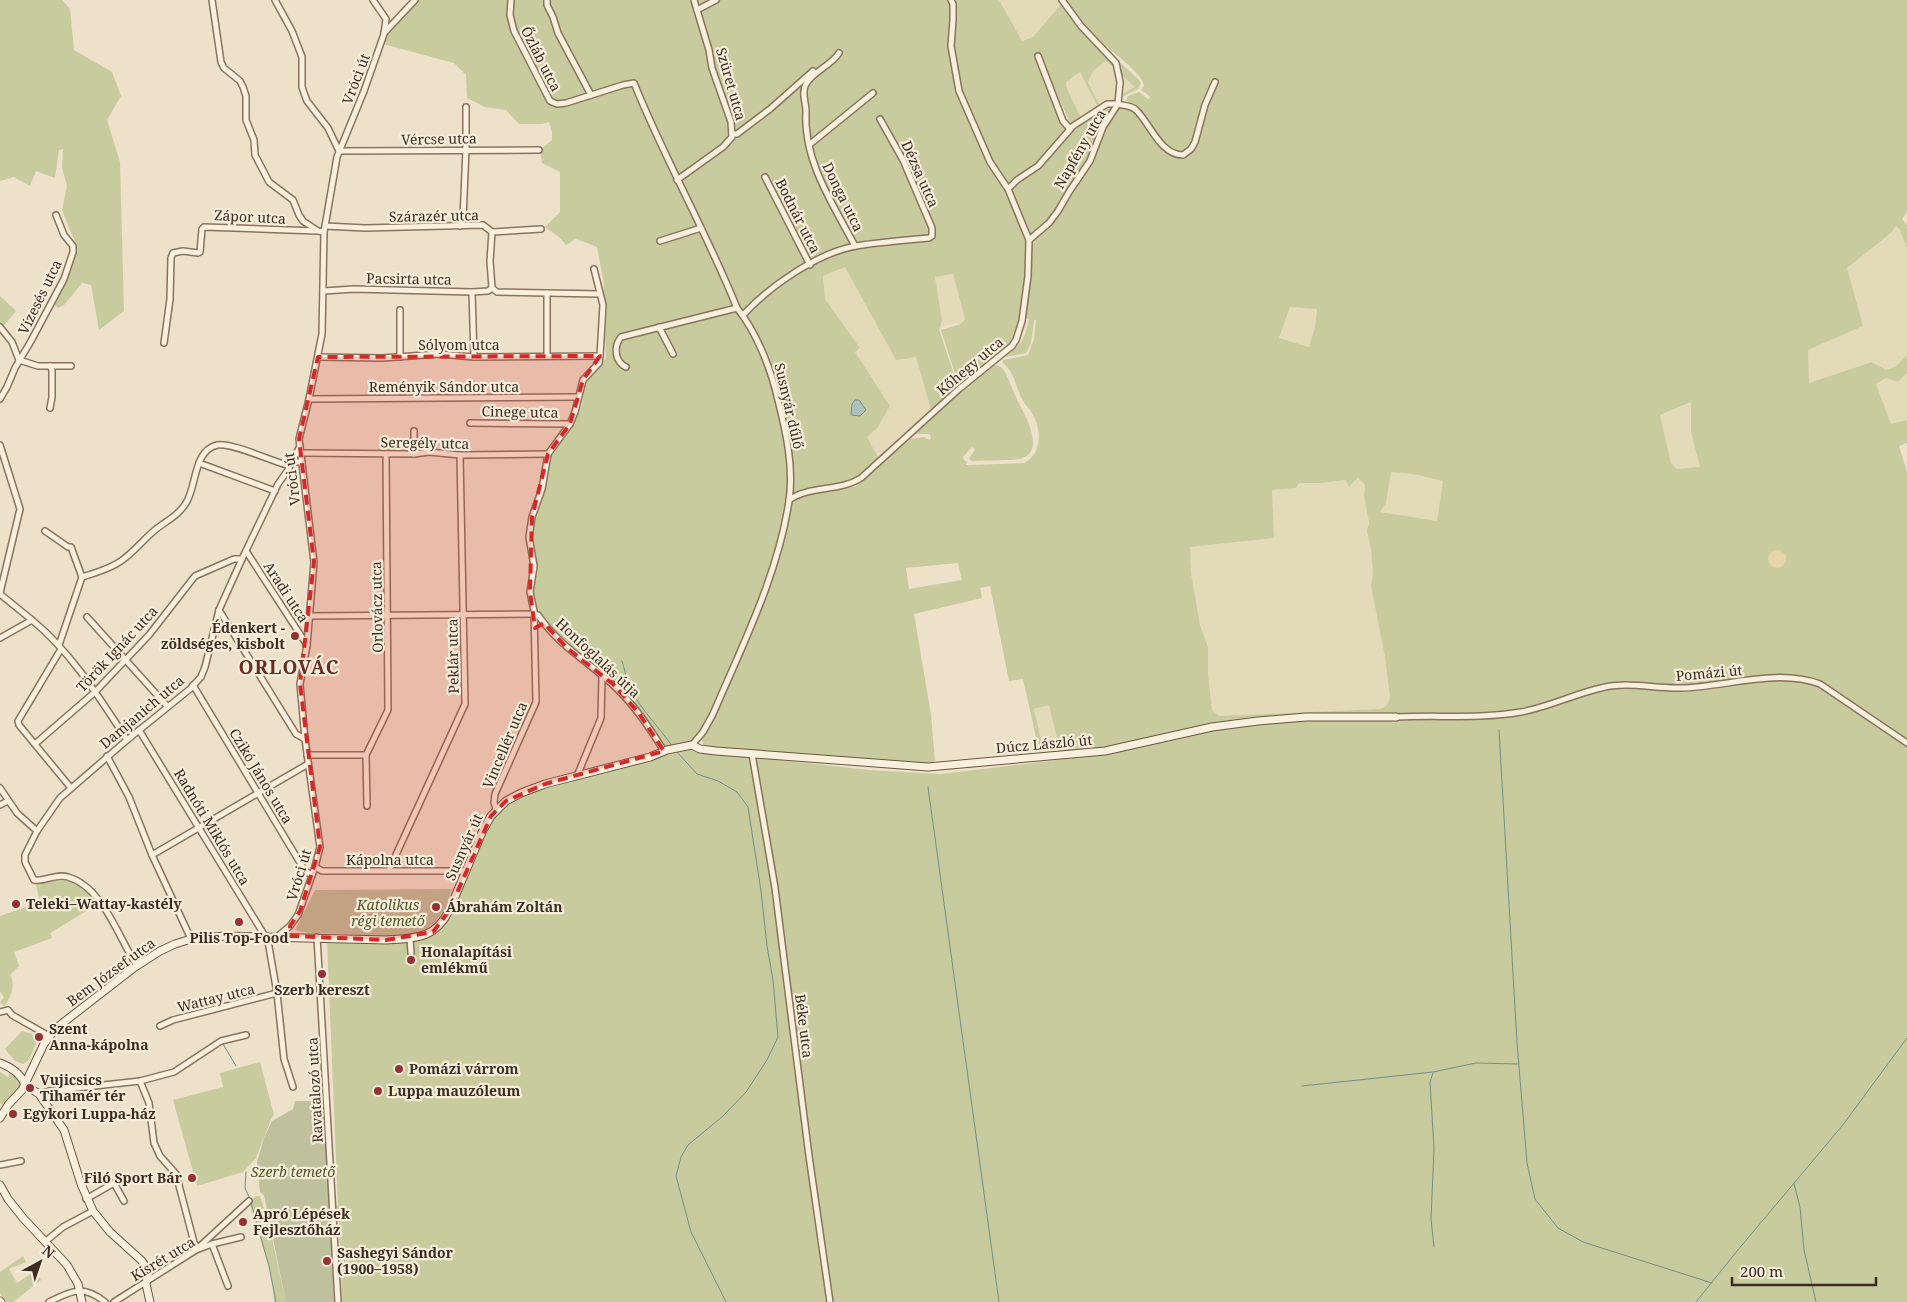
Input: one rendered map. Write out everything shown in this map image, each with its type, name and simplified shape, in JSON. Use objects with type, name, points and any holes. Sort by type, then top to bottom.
[{"type":"street","points":[[212,0],[221,62],[224,68],[240,81],[243,87],[246,96],[246,120],[254,140],[255,155],[269,182],[293,200],[303,221],[318,231],[324,232]]},
{"type":"street","points":[[276,0],[298,44],[303,64],[302,80],[304,94],[328,128],[339,151]]},
{"type":"street","points":[[374,0],[386,19],[384,34]]},
{"type":"street","points":[[384,34],[415,0]]},
{"type":"street","name":"Őzláb utca","points":[[511,0],[510,15],[514,31],[550,101],[566,104],[634,83]]},
{"type":"street","points":[[547,0],[547,5],[558,33],[591,95]]},
{"type":"street","name":"Szüret utca","points":[[677,180],[723,147],[729,141],[732,134],[731,122],[712,68],[709,50],[694,0]]},
{"type":"street","points":[[697,10],[716,0]]},
{"type":"street","name":"Kőhegy utca","points":[[789,500],[801,494],[847,486],[861,478],[959,389],[1012,346],[1020,330],[1026,295],[1029,240],[1008,189],[990,162],[959,91],[951,46],[953,20],[951,0]]},
{"type":"street","points":[[1008,189],[1017,180],[1038,166],[1068,134],[1070,129],[1107,104],[1118,104],[1120,82],[1116,64],[1081,26],[1062,0]]},
{"type":"street","name":"Vróci út","points":[[278,936],[290,926],[298,914],[320,847],[304,739],[300,684],[307,645],[314,562],[299,439],[322,334],[324,232],[339,151],[364,91],[384,34]]},
{"type":"street","points":[[732,134],[737,134],[770,109],[832,61],[839,52]]},
{"type":"street","points":[[1038,56],[1062,121],[1070,129]]},
{"type":"street","points":[[808,78],[813,71]]},
{"type":"street","name":"Donga utca","points":[[808,78],[804,88],[805,129],[809,145],[818,176],[855,246]]},
{"type":"street","name":"Napfény utca","points":[[1029,240],[1049,223],[1058,211],[1068,192],[1090,161],[1103,127],[1118,104],[1135,109],[1164,145],[1172,152],[1183,155],[1196,142],[1205,105],[1214,82]]},
{"type":"street","name":"Susnyár dűlő","points":[[634,83],[677,180],[717,259],[737,308],[743,315],[769,365],[788,439],[790,465],[789,500],[770,579],[713,714],[703,732],[692,745]]},
{"type":"street","points":[[809,145],[873,93]]},
{"type":"street","points":[[460,226],[464,219],[466,108]]},
{"type":"street","name":"Dézsa utca","points":[[855,246],[929,238],[933,234],[903,160],[880,120]]},
{"type":"street","name":"Vércse utca","points":[[339,151],[539,150]]},
{"type":"street","name":"Bodnár utca","points":[[766,177],[810,265]]},
{"type":"street","name":"Vízesés utca","points":[[0,400],[19,360],[31,342],[64,279],[73,252],[71,242],[64,235],[56,215]]},
{"type":"street","name":"Szárazér utca","points":[[325,226],[365,228],[483,225],[492,232],[541,229]]},
{"type":"street","name":"Zápor utca","points":[[164,343],[170,299],[171,258],[177,252],[200,252],[202,229],[204,227],[318,231]]},
{"type":"street","points":[[660,241],[702,228]]},
{"type":"street","points":[[492,232],[490,261],[492,288],[497,292],[599,294]]},
{"type":"street","points":[[743,315],[766,293],[788,277],[829,254],[855,246]]},
{"type":"street","points":[[310,616],[534,614],[530,592],[534,566],[529,537],[532,517],[542,488],[548,454],[570,424],[583,380],[598,363],[600,356],[603,306],[594,269]]},
{"type":"street","name":"Pacsirta utca","points":[[324,291],[354,289],[472,292],[488,291],[492,288]]},
{"type":"street","points":[[472,292],[474,357]]},
{"type":"street","points":[[547,293],[547,355]]},
{"type":"street","points":[[626,367],[621,365],[617,358],[620,339],[659,327],[737,308]]},
{"type":"street","points":[[400,310],[400,357]]},
{"type":"street","points":[[0,327],[12,342],[19,360],[38,366],[71,366]]},
{"type":"street","points":[[659,327],[673,354]]},
{"type":"street","name":"Sólyom utca","points":[[318,357],[400,357],[439,354],[474,357],[600,356]]},
{"type":"street","points":[[50,366],[52,370],[50,408]]},
{"type":"street","name":"Reményik Sándor utca","points":[[309,399],[578,397]]},
{"type":"street","name":"Cinege utca","points":[[470,423],[570,424]]},
{"type":"street","points":[[414,431],[414,454]]},
{"type":"street","points":[[82,577],[119,563],[135,551],[155,530],[179,513],[188,501],[199,463],[208,450],[220,444],[287,465],[292,462],[302,462]]},
{"type":"street","points":[[0,446],[20,509],[0,594],[32,620],[60,647],[95,692],[126,740]]},
{"type":"street","name":"Damjanich utca","points":[[136,966],[104,908],[92,891],[81,882],[64,876],[35,880],[31,876],[25,862],[26,853],[37,831],[60,798],[201,677],[219,610],[275,491],[300,446]]},
{"type":"street","name":"Seregély utca","points":[[301,453],[414,454],[429,452],[460,455],[548,454]]},
{"type":"street","name":"Orlovácz utca","points":[[367,806],[366,754],[388,710],[386,454]]},
{"type":"street","name":"Peklár utca","points":[[389,870],[465,704],[460,455]]},
{"type":"street","points":[[199,463],[275,491]]},
{"type":"street","points":[[46,531],[68,547],[71,547],[82,577],[60,647],[18,721],[71,788]]},
{"type":"street","name":"Aradi utca","points":[[246,551],[307,645]]},
{"type":"street","name":"Török Ignác utca","points":[[35,744],[95,692],[149,635],[195,576],[234,559],[242,559]]},
{"type":"street","points":[[219,610],[296,734],[304,739]]},
{"type":"street","name":"Honfoglalás útja","points":[[534,614],[538,615],[566,648],[602,675],[671,749]]},
{"type":"street","name":"Vincellér utca","points":[[496,809],[494,802],[495,794],[536,702],[534,614]]},
{"type":"street","points":[[87,617],[167,706]]},
{"type":"street","points":[[0,638],[32,620]]},
{"type":"street","points":[[535,630],[544,623]]},
{"type":"street","points":[[577,776],[601,718],[602,675]]},
{"type":"street","name":"Pomázi út","points":[[1396,717],[1522,712],[1602,687],[1636,684],[1684,688],[1760,679],[1794,678],[1807,679],[1820,684],[1907,743]]},
{"type":"street","name":"Czikó János utca","points":[[193,685],[305,870],[312,875]]},
{"type":"street","name":"Dúcz László út","points":[[692,745],[700,750],[928,766],[1105,751],[1212,727],[1258,721],[1349,716],[1396,717]]},
{"type":"street","name":"Radnóti Miklós utca","points":[[139,730],[268,941],[277,993],[284,1059],[292,1087]]},
{"type":"street","name":"Susnyár út","points":[[278,936],[386,940],[424,936],[433,932],[449,911],[483,830],[496,809],[506,801],[520,793],[671,749],[692,745]]},
{"type":"street","points":[[307,756],[366,754]]},
{"type":"street","name":"Béke utca","points":[[752,754],[775,888],[809,1156],[830,1302]]},
{"type":"street","points":[[107,756],[135,809],[152,855],[191,939]]},
{"type":"street","points":[[152,855],[308,764]]},
{"type":"street","points":[[0,788],[17,813],[37,831]]},
{"type":"street","points":[[0,805],[8,801]]},
{"type":"street","name":"Kápolna utca","points":[[315,867],[322,871],[466,872]]},
{"type":"street","points":[[290,926],[291,936]]},
{"type":"street","name":"Bem József utca","points":[[23,1088],[49,1036],[80,1009],[136,966],[160,951],[191,939],[225,936],[278,936]]},
{"type":"street","name":"Ravatalozó utca","points":[[317,937],[338,1302]]},
{"type":"street","points":[[410,938],[411,953]]},
{"type":"street","name":"Wattay utca","points":[[160,1026],[173,1020],[277,993]]},
{"type":"street","points":[[0,1012],[8,1010],[12,1015],[49,1036]]},
{"type":"street","points":[[39,1094],[49,1091],[140,1081],[174,1072],[221,1041],[246,1035]]},
{"type":"street","points":[[0,1057],[2,1064],[20,1076],[23,1088]]},
{"type":"street","points":[[15,1071],[27,1070],[32,1067]]},
{"type":"street","points":[[140,1081],[149,1103],[157,1150],[176,1174],[196,1250],[249,1201]]},
{"type":"street","points":[[23,1088],[39,1094],[64,1130],[86,1198],[93,1211],[110,1232],[141,1260],[149,1271],[149,1277],[146,1281],[150,1302]]},
{"type":"street","points":[[0,1118],[8,1105],[23,1088]]},
{"type":"street","points":[[0,1165],[21,1161]]},
{"type":"street","points":[[86,1198],[114,1183],[129,1179]]},
{"type":"street","points":[[114,1183],[124,1201]]},
{"type":"street","points":[[0,1185],[13,1206],[67,1265],[76,1279],[82,1302]]},
{"type":"street","points":[[46,1241],[64,1227],[93,1211]]},
{"type":"street","points":[[212,1244],[241,1237]]},
{"type":"street","name":"Kisrét utca","points":[[114,1302],[196,1250],[212,1244],[228,1286]]},
{"type":"street","points":[[50,1302],[74,1290],[80,1292],[87,1291],[106,1302]]},
{"type":"highlighted area","points":[[600,356],[583,380],[570,424],[548,454],[532,517],[530,592],[535,628],[544,623],[567,648],[613,684],[638,712],[664,751],[545,784],[506,801],[491,816],[449,911],[433,932],[386,940],[291,936],[290,926],[300,911],[320,847],[300,684],[314,562],[299,439],[318,357]]},
{"type":"shaded area","points":[[999,0],[1061,0],[1063,2],[1033,37],[1022,41]]},
{"type":"shaded area","points":[[1106,61],[1135,87],[1100,106],[1088,82],[1093,71]]},
{"type":"shaded area","points":[[1080,71],[1099,109],[1082,120],[1067,89],[1066,81],[1074,78]]},
{"type":"shaded area","points":[[1897,226],[1907,248],[1907,355],[1895,367],[1886,370],[1872,362],[1809,383],[1808,350],[1863,326],[1846,268],[1891,234]]},
{"type":"shaded area","points":[[846,267],[896,360],[916,356],[932,413],[880,461],[867,437],[877,428],[867,371],[855,352],[860,348],[825,299],[823,276]]},
{"type":"shaded area","points":[[953,274],[965,319],[961,324],[953,323],[939,329],[935,277]]},
{"type":"shaded area","points":[[1290,307],[1317,309],[1315,327],[1309,347],[1279,338]]},
{"type":"shaded area","points":[[1907,373],[1907,420],[1891,424],[1876,384],[1886,378],[1898,382]]},
{"type":"shaded area","points":[[1692,402],[1691,432],[1700,468],[1677,469],[1671,463],[1660,415]]},
{"type":"shaded area","points":[[1391,472],[1413,474],[1443,481],[1437,521],[1380,512],[1386,503]]},
{"type":"shaded area","points":[[1358,476],[1365,485],[1364,496],[1369,523],[1367,531],[1373,574],[1371,586],[1385,657],[1389,703],[1380,709],[1219,716],[1212,710],[1208,674],[1208,647],[1200,625],[1191,573],[1190,547],[1274,538],[1272,490],[1296,488],[1299,483],[1347,480],[1349,487]]},
{"type":"shaded area","points":[[1049,705],[1060,750],[1044,753],[1034,709]]},
{"type":"green space","points":[[0,0],[62,0],[70,9],[74,50],[112,72],[121,96],[107,120],[120,162],[124,311],[99,330],[91,285],[82,283],[64,305],[58,308],[54,305],[68,276],[77,247],[62,210],[67,186],[62,168],[63,149],[59,150],[55,178],[36,171],[30,186],[14,177],[0,181]]},
{"type":"green space","points":[[414,0],[999,0],[1022,41],[1033,37],[1063,2],[1102,46],[1141,83],[1138,89],[1099,109],[1080,72],[1066,82],[1067,89],[1082,120],[1071,125],[1038,52],[1070,134],[1076,128],[1121,101],[1137,107],[1126,100],[1128,96],[1139,92],[1148,99],[1151,97],[1141,90],[1144,85],[1137,74],[1093,33],[1067,0],[1907,0],[1907,212],[1902,219],[1907,225],[1907,248],[1900,230],[1896,226],[1891,233],[1847,268],[1863,326],[1808,350],[1809,383],[1872,362],[1886,370],[1895,367],[1907,355],[1907,373],[1898,382],[1886,378],[1876,384],[1891,424],[1907,420],[1907,443],[1899,446],[1907,472],[1907,1302],[342,1302],[339,1222],[337,1222],[336,1205],[338,1206],[327,940],[410,943],[435,934],[451,917],[493,817],[517,797],[666,755],[691,750],[869,770],[941,774],[1106,754],[1105,748],[1091,750],[1089,740],[1087,741],[1088,750],[1046,754],[1039,751],[1023,679],[1009,681],[990,586],[980,588],[982,598],[914,614],[931,715],[935,761],[928,763],[706,747],[702,743],[703,738],[689,748],[665,754],[638,712],[613,685],[576,656],[535,614],[530,592],[534,566],[529,537],[532,517],[545,483],[550,457],[558,441],[574,423],[582,405],[585,383],[606,358],[607,307],[603,294],[604,283],[597,247],[576,239],[566,245],[559,237],[545,227],[560,212],[560,172],[542,163],[540,150],[552,140],[549,122],[542,124],[519,124],[506,110],[485,107],[467,98],[466,75],[454,63],[383,44],[384,34]],"holes":[[[1106,61],[1135,87],[1100,106],[1088,82],[1093,71]],[[845,267],[896,360],[916,357],[932,413],[944,398],[938,376],[947,395],[950,395],[958,387],[939,329],[942,321],[935,277],[953,274],[965,319],[961,324],[941,330],[959,387],[1006,350],[1016,337],[1024,318],[1029,319],[1024,337],[1019,345],[1005,357],[1026,353],[1031,343],[1034,320],[1036,320],[1034,339],[1028,355],[1003,360],[1002,362],[1007,366],[1019,394],[1036,421],[1039,442],[1034,454],[1024,463],[966,465],[967,462],[963,457],[972,447],[975,449],[969,459],[972,461],[1019,459],[1030,453],[1033,447],[1033,439],[1028,421],[1006,374],[1001,367],[994,366],[990,367],[957,395],[914,434],[929,434],[931,436],[930,440],[923,437],[910,439],[855,487],[846,485],[861,478],[880,461],[867,437],[877,428],[890,406],[855,352],[860,348],[825,299],[823,276]],[[1290,307],[1317,309],[1315,327],[1309,347],[1279,338]],[[1691,402],[1691,432],[1700,467],[1677,469],[1671,463],[1660,415]],[[1391,472],[1413,474],[1443,481],[1437,521],[1380,512],[1386,503]],[[1358,477],[1365,485],[1364,496],[1369,523],[1367,531],[1373,574],[1371,586],[1385,657],[1390,698],[1388,704],[1380,709],[1219,716],[1212,710],[1208,674],[1208,647],[1200,625],[1191,573],[1190,547],[1274,538],[1272,490],[1296,488],[1299,483],[1346,480],[1349,487]],[[958,563],[962,580],[909,589],[906,568]],[[1049,705],[1060,750],[1044,753],[1034,709]]]},
{"type":"green space","points":[[0,296],[16,311],[3,327],[0,324]]},
{"type":"green space","points":[[63,879],[84,887],[98,904],[50,933],[52,938],[14,952],[19,966],[10,975],[13,983],[12,991],[4,1006],[0,1002],[4,998],[0,991],[0,916],[40,902],[36,884]]},
{"type":"green space","name":"Katolikus régi temető","points":[[452,889],[440,917],[428,928],[418,933],[406,936],[381,937],[313,933],[295,930],[315,890]]},
{"type":"green space","points":[[22,1031],[32,1034],[37,1041],[29,1060],[23,1064],[15,1061],[5,1049]]},
{"type":"green space","points":[[260,1062],[274,1115],[256,1158],[243,1172],[197,1186],[173,1100],[223,1087],[220,1073]]},
{"type":"green space","points":[[10,1071],[22,1083],[17,1093],[3,1105],[0,1103],[0,1072],[8,1077]]},
{"type":"green space","name":"Szerb temető","points":[[295,1101],[324,1101],[330,1207],[328,1209],[330,1213],[332,1257],[330,1259],[332,1263],[334,1302],[286,1302],[264,1195],[260,1192],[257,1162],[264,1138],[272,1121],[293,1109]]},
{"type":"green space","points":[[255,1196],[260,1196],[268,1220],[286,1302],[274,1302],[272,1278],[250,1204]]},
{"type":"green space","points":[[23,1256],[26,1262],[9,1269],[17,1283],[35,1271],[41,1280],[13,1302],[7,1302],[0,1293],[0,1272]]},
{"type":"sand","points":[[1777,550],[1783,553],[1786,559],[1783,565],[1777,568],[1771,565],[1768,559],[1771,553]]},
{"type":"water","points":[[855,400],[859,400],[866,410],[860,416],[851,415],[852,404]]},
{"type":"waterway","points":[[622,661],[634,696],[673,747]]},
{"type":"waterway","points":[[1499,730],[1517,1043],[1527,1163],[1535,1199],[1558,1228],[1583,1242],[1712,1283]]},
{"type":"waterway","points":[[677,752],[697,774],[718,781],[737,792],[748,807],[773,980],[778,1037],[767,1060],[746,1092],[723,1116],[688,1145],[681,1157],[676,1176],[691,1232],[726,1302]]},
{"type":"waterway","points":[[928,787],[999,1302]]},
{"type":"waterway","points":[[1696,1302],[1842,1126],[1907,1038]]},
{"type":"waterway","points":[[223,1044],[236,1066]]},
{"type":"waterway","points":[[1302,1086],[1433,1072],[1476,1063],[1519,1064]]},
{"type":"waterway","points":[[1433,1073],[1430,1082],[1434,1149],[1431,1219],[1434,1247]]},
{"type":"waterway","points":[[246,1172],[245,1188],[249,1197]]},
{"type":"waterway","points":[[1794,1184],[1800,1207],[1804,1250],[1816,1302]]},
{"type":"waterway","points":[[251,1203],[269,1266],[276,1302]]},
{"type":"place","name":"Édenkert - zöldséges, kisbolt","points":[[295,636]]},
{"type":"place","name":"Teleki–Wattay-kastély","points":[[16,904]]},
{"type":"place","name":"Ábrahám Zoltán","points":[[436,907]]},
{"type":"place","name":"Pilis Top-Food","points":[[239,922]]},
{"type":"place","name":"Honalapítási emlékmű","points":[[411,960]]},
{"type":"place","name":"Szerb kereszt","points":[[322,974]]},
{"type":"place","name":"Szent Anna-kápolna","points":[[39,1037]]},
{"type":"place","name":"Pomázi várrom","points":[[399,1069]]},
{"type":"place","name":"Vujicsics Tihamér tér","points":[[30,1088]]},
{"type":"place","name":"Luppa mauzóleum","points":[[378,1091]]},
{"type":"place","name":"Egykori Luppa-ház","points":[[13,1114]]},
{"type":"place","name":"Filó Sport Bár","points":[[192,1178]]},
{"type":"place","name":"Apró Lépések Fejlesztőház","points":[[243,1222]]},
{"type":"place","name":"Sashegyi Sándor (1900–1958)","points":[[327,1261]]},
{"type":"district","name":"ORLOVÁC","points":[[289,667]]}]
